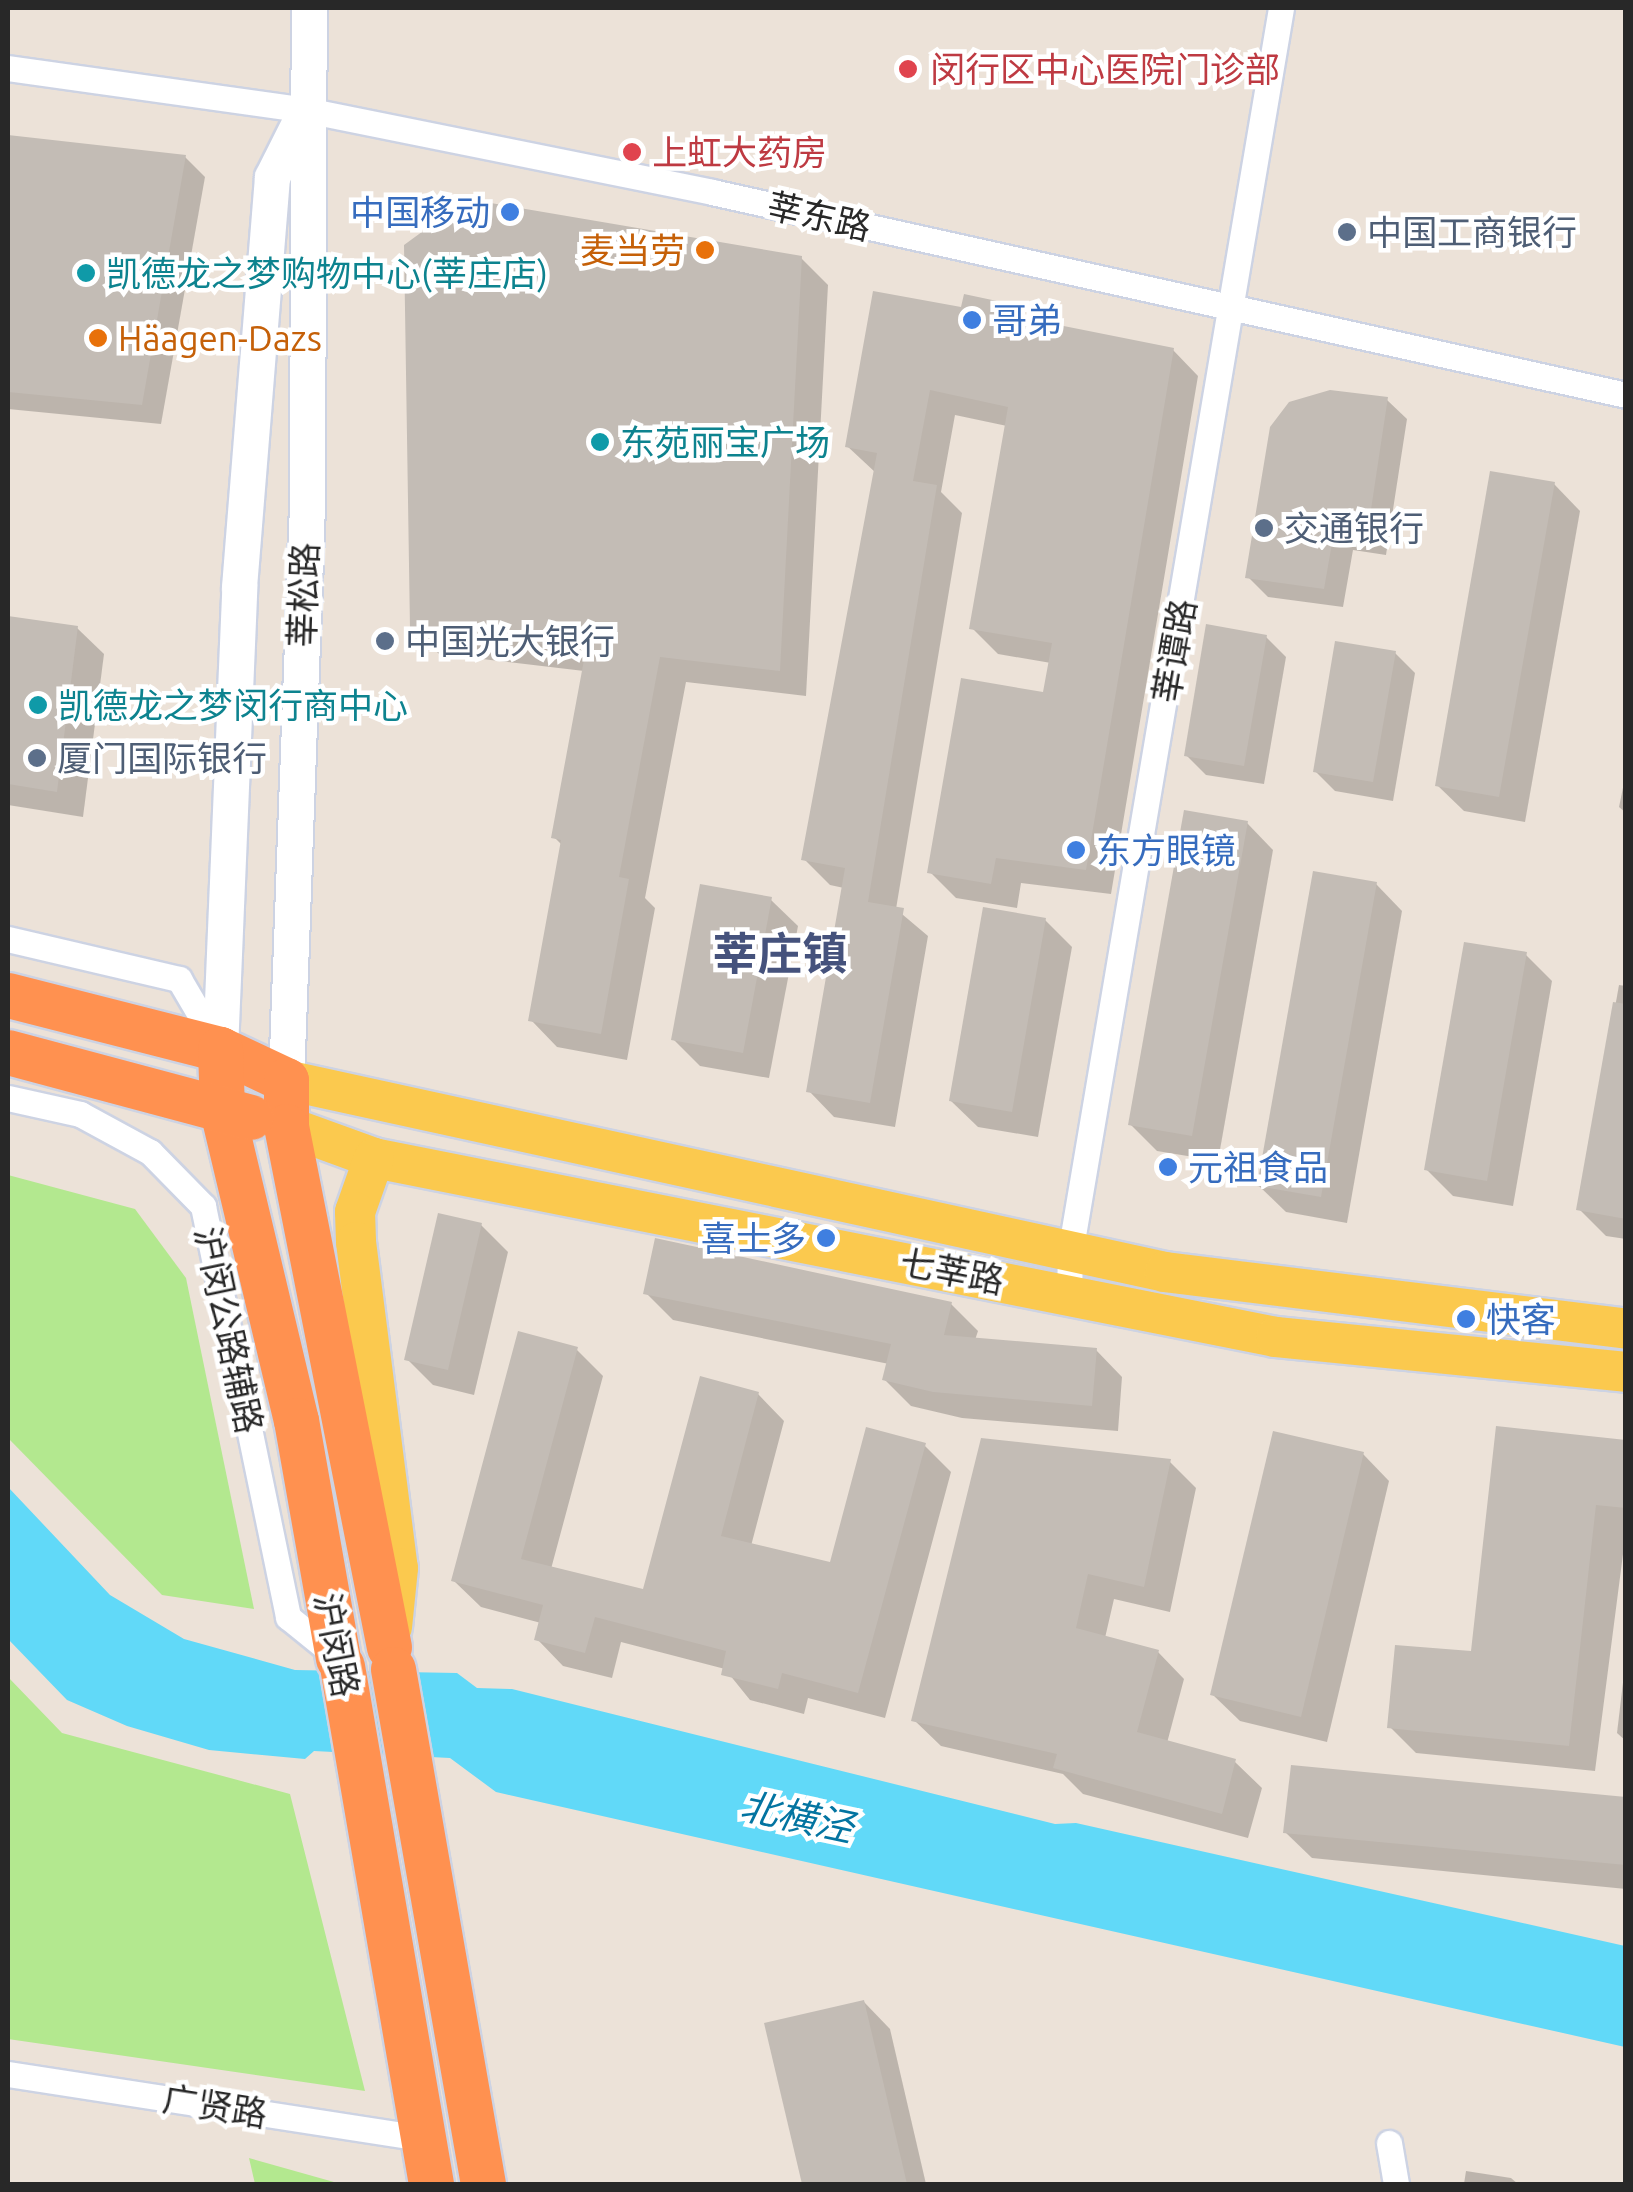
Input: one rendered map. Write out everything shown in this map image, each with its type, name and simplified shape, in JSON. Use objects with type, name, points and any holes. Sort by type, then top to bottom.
[{"type":"highway","points":[[8,995],[220,1049],[286,1080]]},
{"type":"highway","name":"沪闵路","points":[[220,1049],[222,1110],[296,1420],[431,2184]]},
{"type":"highway","points":[[8,1052],[286,1126]]},
{"type":"highway","name":"沪闵路","points":[[286,1080],[286,1126],[391,1658],[483,2184]]},
{"type":"main road","name":"莘松路","points":[[286,1080],[306,504],[306,110],[310,8]]},
{"type":"main road","name":"莘松路","points":[[220,1049],[238,587],[272,176],[306,110]]},
{"type":"main road","name":"七莘路","points":[[286,1080],[1165,1272],[1626,1329]]},
{"type":"main road","name":"七莘路","points":[[286,1126],[374,1158],[1276,1336],[1626,1372]]},
{"type":"main road","points":[[374,1158],[354,1212],[398,1568],[391,1658]]},
{"type":"street","name":"莘谭路","points":[[1069,1294],[1070,1253],[1281,8]]},
{"type":"street","name":"莘东路","points":[[8,68],[306,110],[712,192],[1626,396]]},
{"type":"street","points":[[8,939],[180,979],[220,1049]]},
{"type":"street","name":"沪闵公路辅路","points":[[8,1098],[80,1114],[150,1152],[204,1206],[288,1617],[340,1662]]},
{"type":"street","name":"广贤路","points":[[8,2074],[423,2138]]},
{"type":"street","points":[[1389,2143],[1396,2184]]},
{"type":"green space","points":[[8,1175],[135,1209],[186,1278],[254,1609],[162,1595],[8,1438]]},
{"type":"green space","points":[[8,1677],[62,1733],[290,1794],[365,2091],[8,2039]]},
{"type":"green space","points":[[249,2158],[341,2184],[255,2184]]},
{"type":"water","name":"北横泾","points":[[8,1487],[110,1595],[184,1639],[295,1670],[457,1673],[477,1688],[512,1689],[1055,1824],[1076,1823],[1625,1946],[1625,2047],[496,1792],[450,1758],[314,1751],[305,1759],[209,1750],[127,1726],[67,1700],[8,1639]]},
{"type":"building","name":"凯德龙之梦购物中心(莘庄店)","points":[[8,135],[186,155],[142,405],[8,392]]},
{"type":"building","name":"东苑丽宝广场","points":[[467,199],[802,256],[780,671],[660,657],[619,877],[629,879],[601,1034],[528,1021],[561,840],[551,838],[586,649],[410,629],[404,245]]},
{"type":"building","points":[[873,291],[961,307],[964,294],[1011,304],[1009,315],[1174,348],[1086,870],[996,858],[991,884],[927,873],[961,678],[1043,692],[1052,643],[969,629],[1008,407],[930,390],[913,481],[937,485],[868,902],[904,908],[870,1103],[806,1092],[845,868],[801,860],[877,453],[845,447]]},
{"type":"building","points":[[1330,390],[1388,397],[1367,536],[1334,532],[1324,589],[1245,578],[1270,427],[1289,402]]},
{"type":"building","points":[[1490,471],[1555,482],[1499,797],[1435,786]]},
{"type":"building","name":"凯德龙之梦闵行商中心","points":[[8,616],[78,626],[57,792],[8,784]]},
{"type":"building","points":[[1206,624],[1267,635],[1244,766],[1184,756]]},
{"type":"building","points":[[1335,641],[1396,651],[1373,782],[1313,772]]},
{"type":"building","points":[[1184,810],[1248,821],[1192,1136],[1128,1125]]},
{"type":"building","points":[[1313,871],[1377,882],[1321,1197],[1257,1186]]},
{"type":"building","points":[[700,884],[772,897],[743,1053],[671,1040]]},
{"type":"building","points":[[983,907],[1046,918],[1012,1112],[949,1101]]},
{"type":"building","points":[[1464,942],[1527,952],[1487,1181],[1424,1170]]},
{"type":"building","points":[[1613,1002],[1626,1004],[1626,1219],[1576,1210]]},
{"type":"building","points":[[438,1213],[482,1223],[448,1370],[404,1360]]},
{"type":"building","points":[[655,1238],[952,1302],[944,1335],[1097,1348],[1092,1406],[933,1392],[882,1380],[891,1344],[643,1294]]},
{"type":"building","points":[[518,1331],[578,1347],[521,1559],[643,1589],[700,1376],[759,1392],[721,1536],[830,1562],[866,1427],[926,1443],[858,1693],[782,1673],[778,1689],[721,1675],[726,1651],[595,1617],[585,1653],[534,1640],[543,1605],[451,1581]]},
{"type":"building","points":[[1496,1426],[1626,1440],[1626,1508],[1596,1505],[1569,1746],[1387,1728],[1395,1645],[1471,1651]]},
{"type":"building","points":[[1273,1431],[1364,1452],[1301,1717],[1210,1695]]},
{"type":"building","points":[[981,1438],[1171,1459],[1144,1587],[1088,1574],[1076,1628],[1159,1650],[1137,1732],[1236,1759],[1222,1814],[1053,1768],[1057,1754],[911,1721]]},
{"type":"building","points":[[1291,1765],[1626,1797],[1626,1865],[1283,1833]]},
{"type":"building","points":[[864,2000],[907,2184],[802,2184],[764,2023]]},
{"type":"place","name":"闵行区中心医院门诊部","points":[[908,69]]},
{"type":"place","name":"上虹大药房","points":[[632,152]]},
{"type":"place","name":"中国移动","points":[[510,212]]},
{"type":"place","name":"中国工商银行","points":[[1347,232]]},
{"type":"place","name":"麦当劳","points":[[705,250]]},
{"type":"place","name":"凯德龙之梦购物中心(莘庄店)","points":[[86,273]]},
{"type":"place","name":"哥弟","points":[[972,320]]},
{"type":"place","name":"Häagen-Dazs","points":[[98,338]]},
{"type":"place","name":"东苑丽宝广场","points":[[600,442]]},
{"type":"place","name":"交通银行","points":[[1264,528]]},
{"type":"place","name":"中国光大银行","points":[[385,641]]},
{"type":"place","name":"凯德龙之梦闵行商中心","points":[[38,705]]},
{"type":"place","name":"厦门国际银行","points":[[37,758]]},
{"type":"place","name":"东方眼镜","points":[[1076,850]]},
{"type":"place","name":"元祖食品","points":[[1168,1167]]},
{"type":"place","name":"喜士多","points":[[826,1238]]},
{"type":"place","name":"快客","points":[[1466,1319]]},
{"type":"district","name":"莘庄镇","points":[[780,954]]}]
